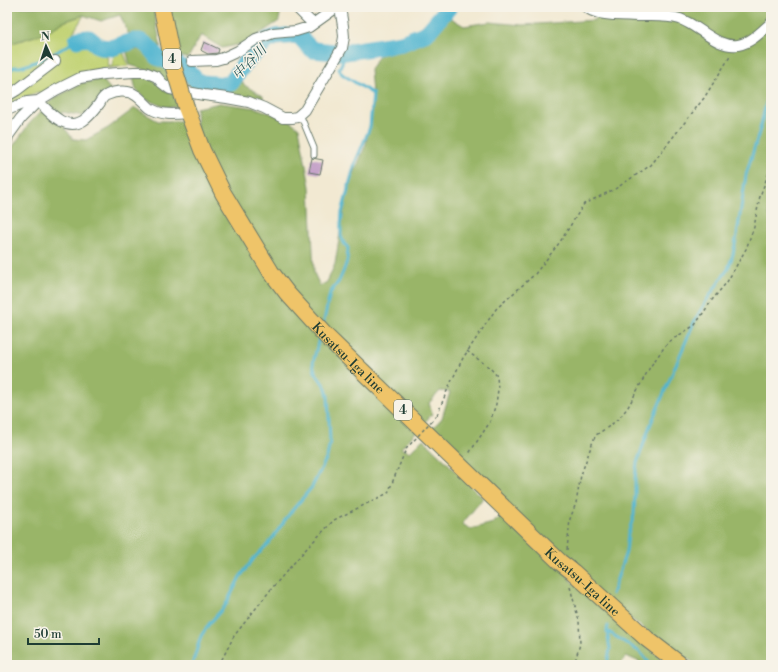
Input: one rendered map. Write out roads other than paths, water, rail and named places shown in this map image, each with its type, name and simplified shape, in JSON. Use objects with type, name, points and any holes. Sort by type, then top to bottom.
[{"type":"main road","name":"Kusatsu-Iga line","points":[[162,8],[174,68],[187,110],[202,150],[223,193],[271,272],[287,293],[326,336],[567,567],[647,639],[681,665]]},
{"type":"street","points":[[296,7],[313,24]]},
{"type":"street","points":[[192,62],[223,58],[238,51],[256,39],[273,33],[296,31],[309,27],[337,7]]},
{"type":"street","points":[[7,140],[8,136],[21,118],[38,102],[56,90],[80,78],[104,74],[145,72],[157,77],[170,89],[249,102],[283,118],[297,117],[305,110],[340,52],[344,37],[344,26],[340,7]]},
{"type":"street","points":[[586,7],[592,12],[603,14],[663,16],[680,19],[724,44],[738,45],[747,42],[771,23]]},
{"type":"street","points":[[7,96],[55,61]]},
{"type":"street","points":[[7,110],[27,102],[38,102],[60,120],[66,123],[74,124],[81,122],[89,116],[105,95],[115,92],[129,92],[138,97],[151,109],[165,114],[187,110]]},
{"type":"lane","points":[[300,114],[314,148],[314,155]]},
{"type":"waterway","name":"中谷川","points":[[77,40],[89,38],[100,47],[111,48],[134,41],[140,41],[150,48],[157,57],[186,69],[197,81],[202,83],[227,85],[231,83],[244,64],[268,40],[276,37],[298,35],[313,50],[335,52],[345,52],[402,43],[427,33],[449,7]]},
{"type":"waterway","name":"中谷川","points":[[7,73],[14,67],[27,65],[48,57],[77,40]]},
{"type":"waterway","points":[[323,325],[330,293],[339,281],[347,261],[348,248],[341,236],[342,213],[355,163],[370,127],[373,94],[342,74],[339,69],[347,52]]},
{"type":"waterway","points":[[612,594],[626,552],[628,534],[634,515],[637,463],[649,428],[695,320],[728,269],[737,235],[746,175],[766,103],[771,94]]},
{"type":"waterway","points":[[192,665],[201,636],[209,624],[225,606],[240,577],[255,557],[269,543],[290,513],[312,487],[327,457],[330,442],[328,396],[326,388],[315,372],[313,363],[319,338]]},
{"type":"waterway","points":[[607,665],[610,649],[607,631],[608,626]]},
{"type":"waterway","points":[[607,631],[640,652],[651,665]]}]
